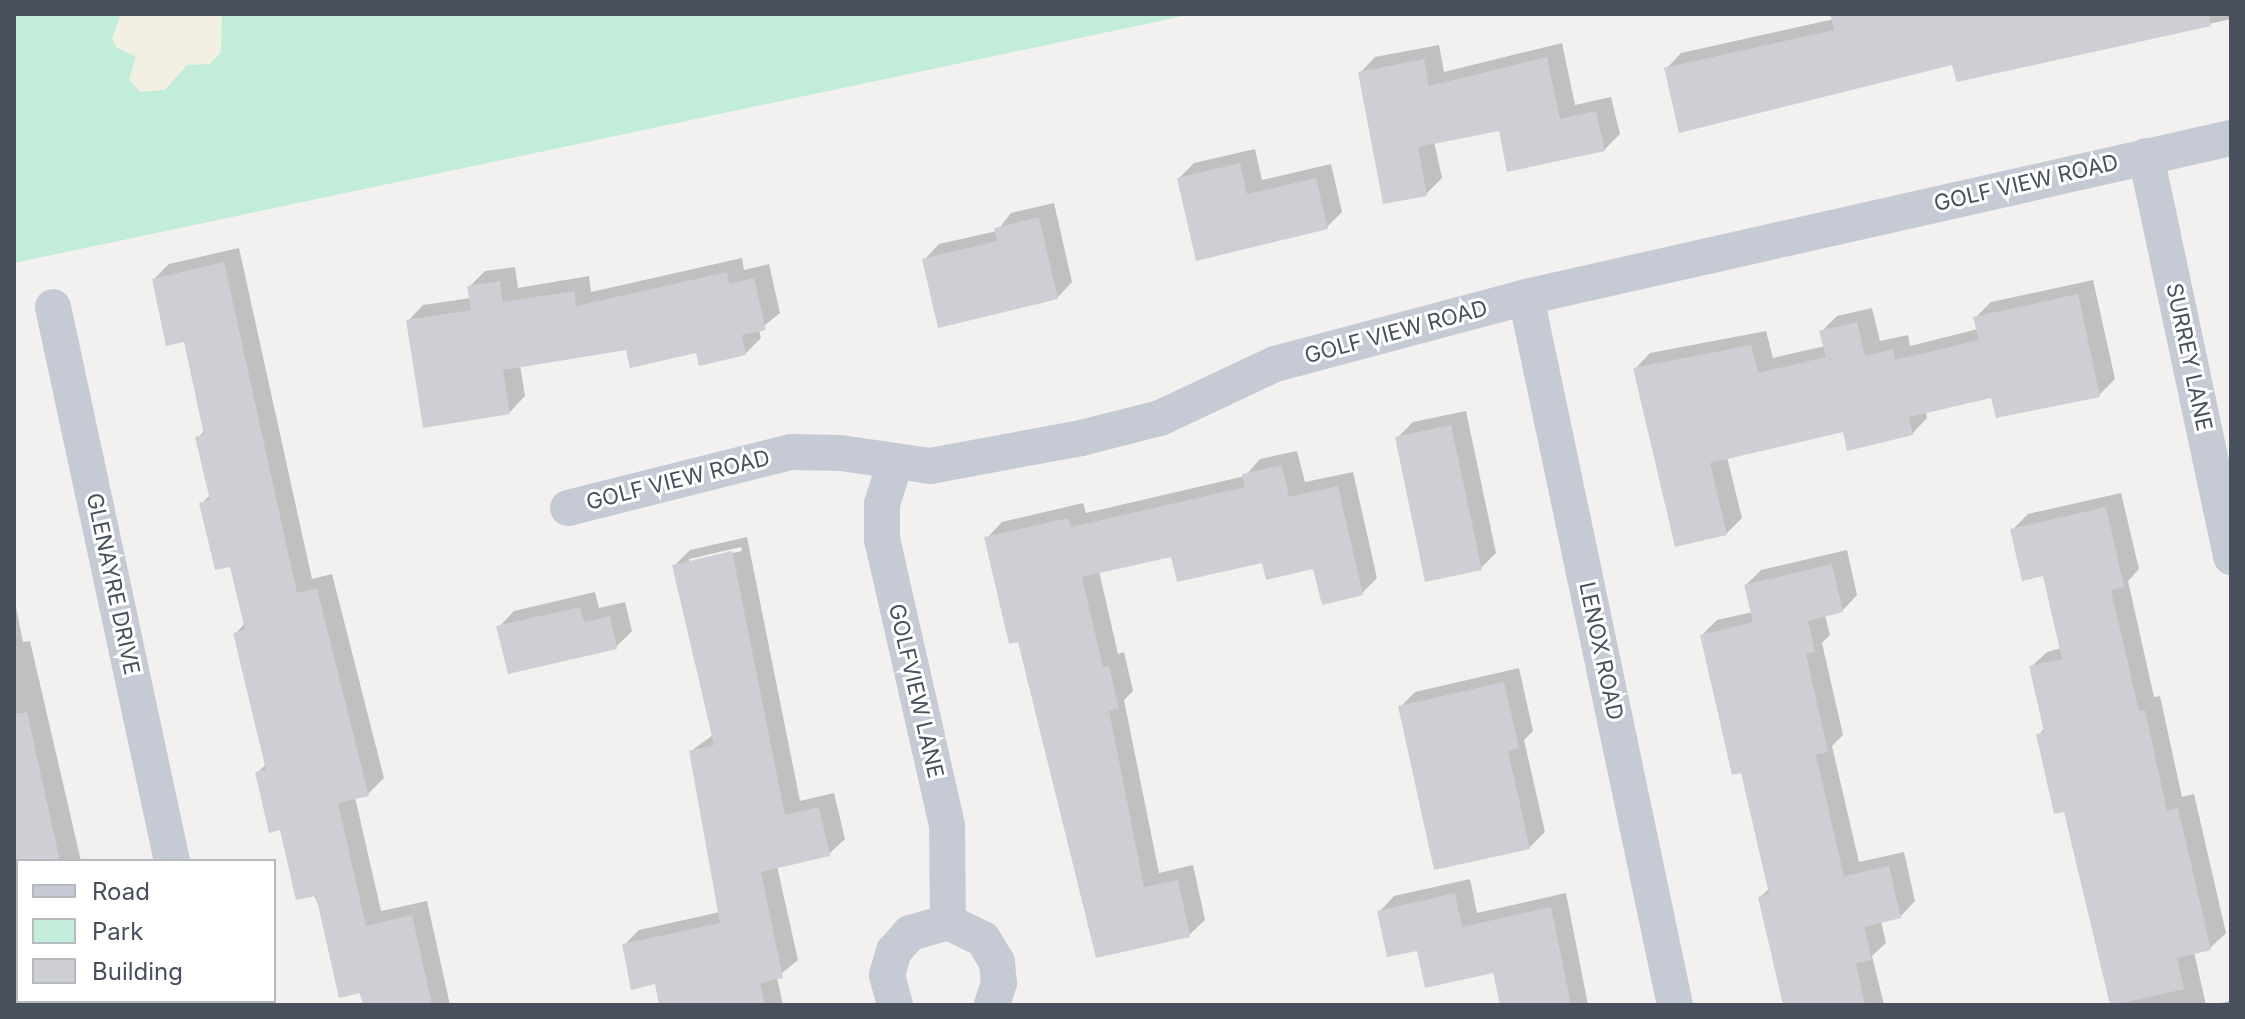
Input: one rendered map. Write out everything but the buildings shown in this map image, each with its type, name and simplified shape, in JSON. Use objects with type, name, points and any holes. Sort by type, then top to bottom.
[{"type":"street","name":"GOLF VIEW ROAD","points":[[568,508],[791,452],[841,453],[895,463],[971,462],[1107,432],[1160,418],[1275,364],[1526,297],[2231,138]]},
{"type":"street","name":"SURREY LANE","points":[[2146,156],[2231,557]]},
{"type":"street","name":"LENOX ROAD","points":[[1526,297],[1675,1005]]},
{"type":"street","name":"GLENAYRE DRIVE","points":[[53,307],[172,859]]},
{"type":"street","name":"GOLFVIEW LANE","points":[[895,463],[882,504],[882,539],[947,826],[948,922]]},
{"type":"street","points":[[895,1005],[887,975],[894,951],[910,933],[948,922],[983,939],[997,962],[999,983],[992,1005]]},
{"type":"green space","points":[[14,14],[1193,14],[14,263]]},
{"type":"sand","points":[[121,14],[222,14],[221,52],[210,64],[187,65],[165,90],[140,92],[129,79],[136,57],[116,47],[112,38]]}]
